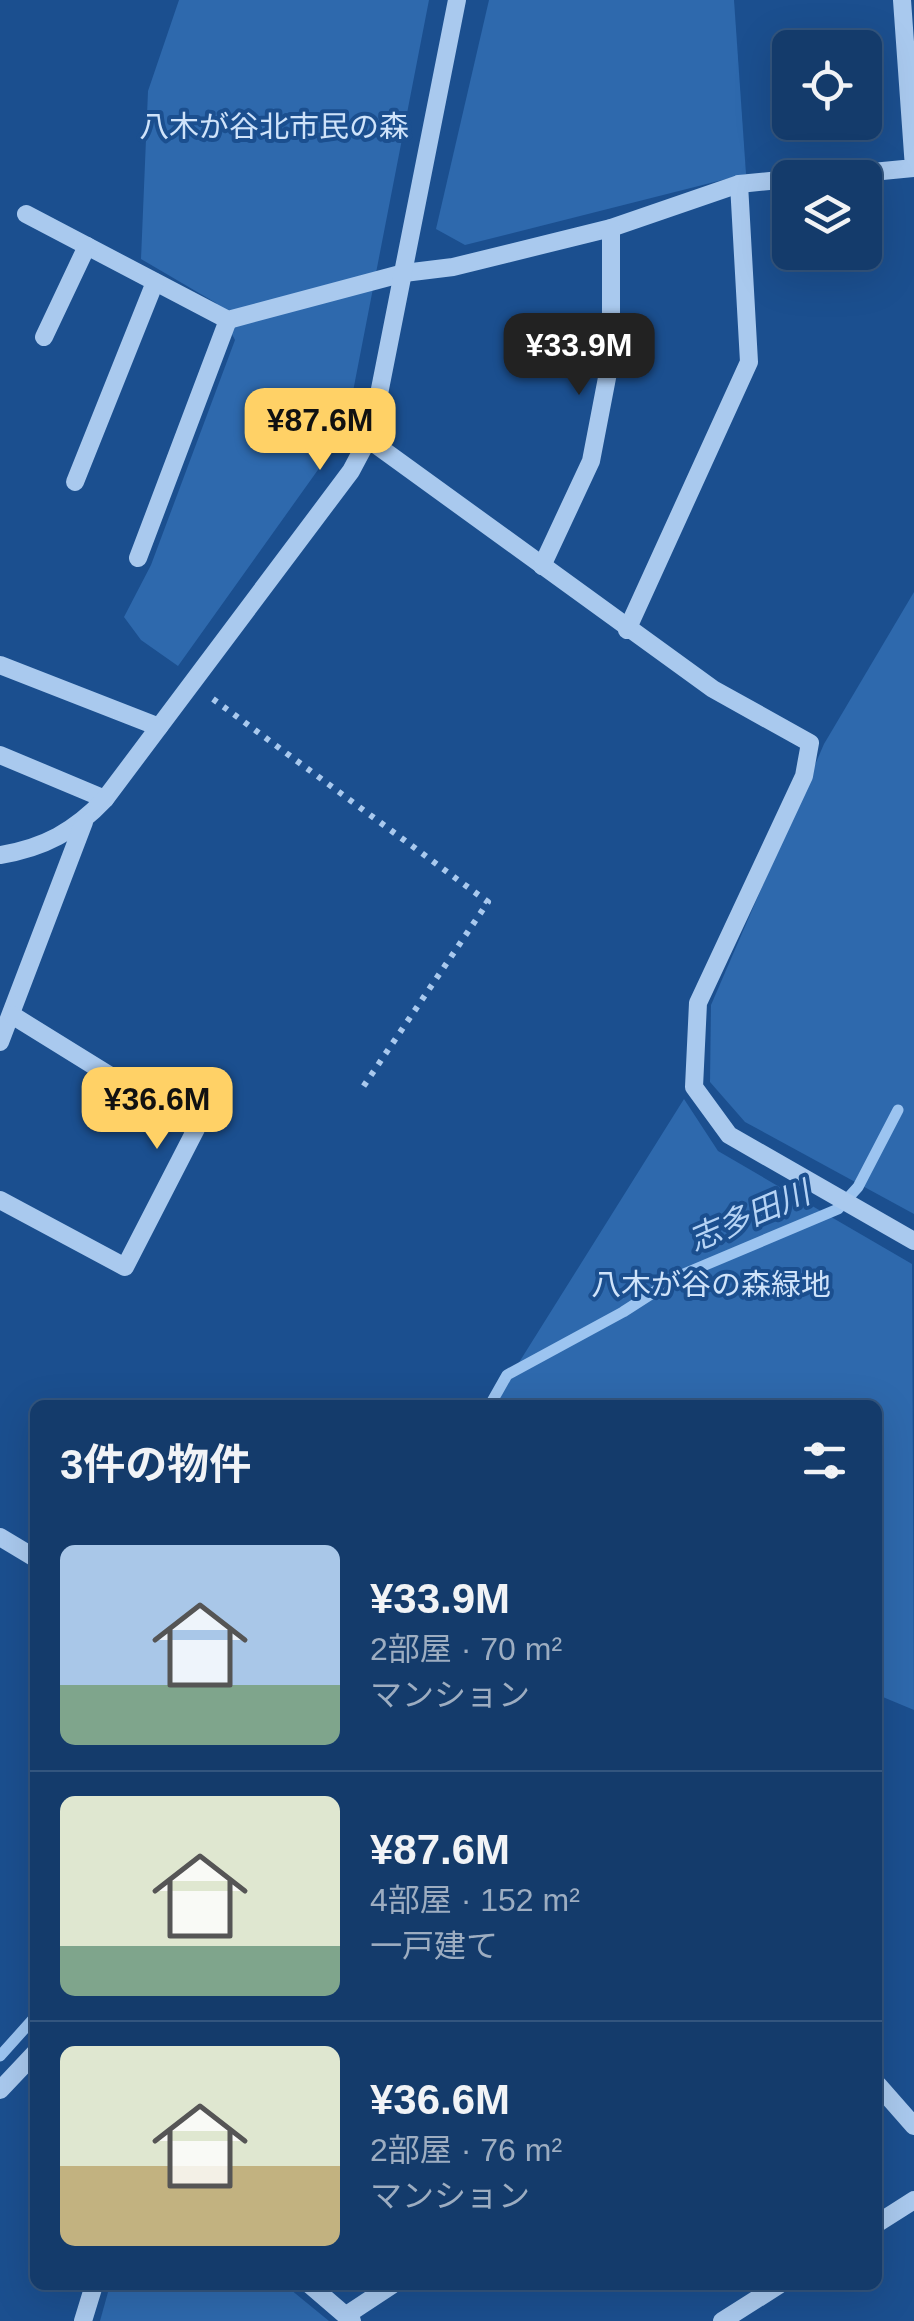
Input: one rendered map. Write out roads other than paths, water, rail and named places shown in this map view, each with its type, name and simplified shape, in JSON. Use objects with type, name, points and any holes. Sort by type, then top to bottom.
[{"type":"street","points":[[0,855],[54,841],[84,821],[105,800],[351,471],[368,439],[457,0]]},
{"type":"street","points":[[882,171],[914,168],[902,0]]},
{"type":"street","points":[[26,214],[228,320],[404,273],[453,267],[612,228],[740,184],[772,181]]},
{"type":"street","points":[[627,630],[749,362],[740,184]]},
{"type":"street","points":[[542,566],[591,461],[612,357],[612,228]]},
{"type":"street","points":[[44,337],[87,246]]},
{"type":"street","points":[[74,482],[155,282]]},
{"type":"street","points":[[138,558],[228,320]]},
{"type":"street","points":[[368,439],[627,630],[713,688],[810,743],[804,776],[698,1003],[694,1086],[729,1135],[914,1241]]},
{"type":"street","points":[[0,665],[159,727]]},
{"type":"street","points":[[0,755],[105,800]]},
{"type":"street","points":[[0,1042],[84,821]]},
{"type":"street","points":[[0,1200],[125,1266],[196,1129],[12,1016]]},
{"type":"street","points":[[0,1537],[30,1555]]},
{"type":"street","points":[[0,2090],[30,2058]]},
{"type":"street","points":[[882,2090],[914,2126]]},
{"type":"street","points":[[882,2220],[914,2200]]},
{"type":"street","points":[[83,2321],[92,2290]]},
{"type":"street","points":[[316,2290],[350,2317],[385,2290]]},
{"type":"street","points":[[722,2321],[771,2290]]},
{"type":"waterway","name":"志多田川","points":[[493,1400],[507,1375],[623,1312],[679,1276],[838,1209],[858,1187],[898,1110]]},
{"type":"waterway","name":"志多田川","points":[[0,2056],[30,2023]]},
{"type":"park label","name":"八木が谷北市民の森","points":[[274,127]]},
{"type":"park label","name":"八木が谷の森緑地","points":[[711,1285]]}]
